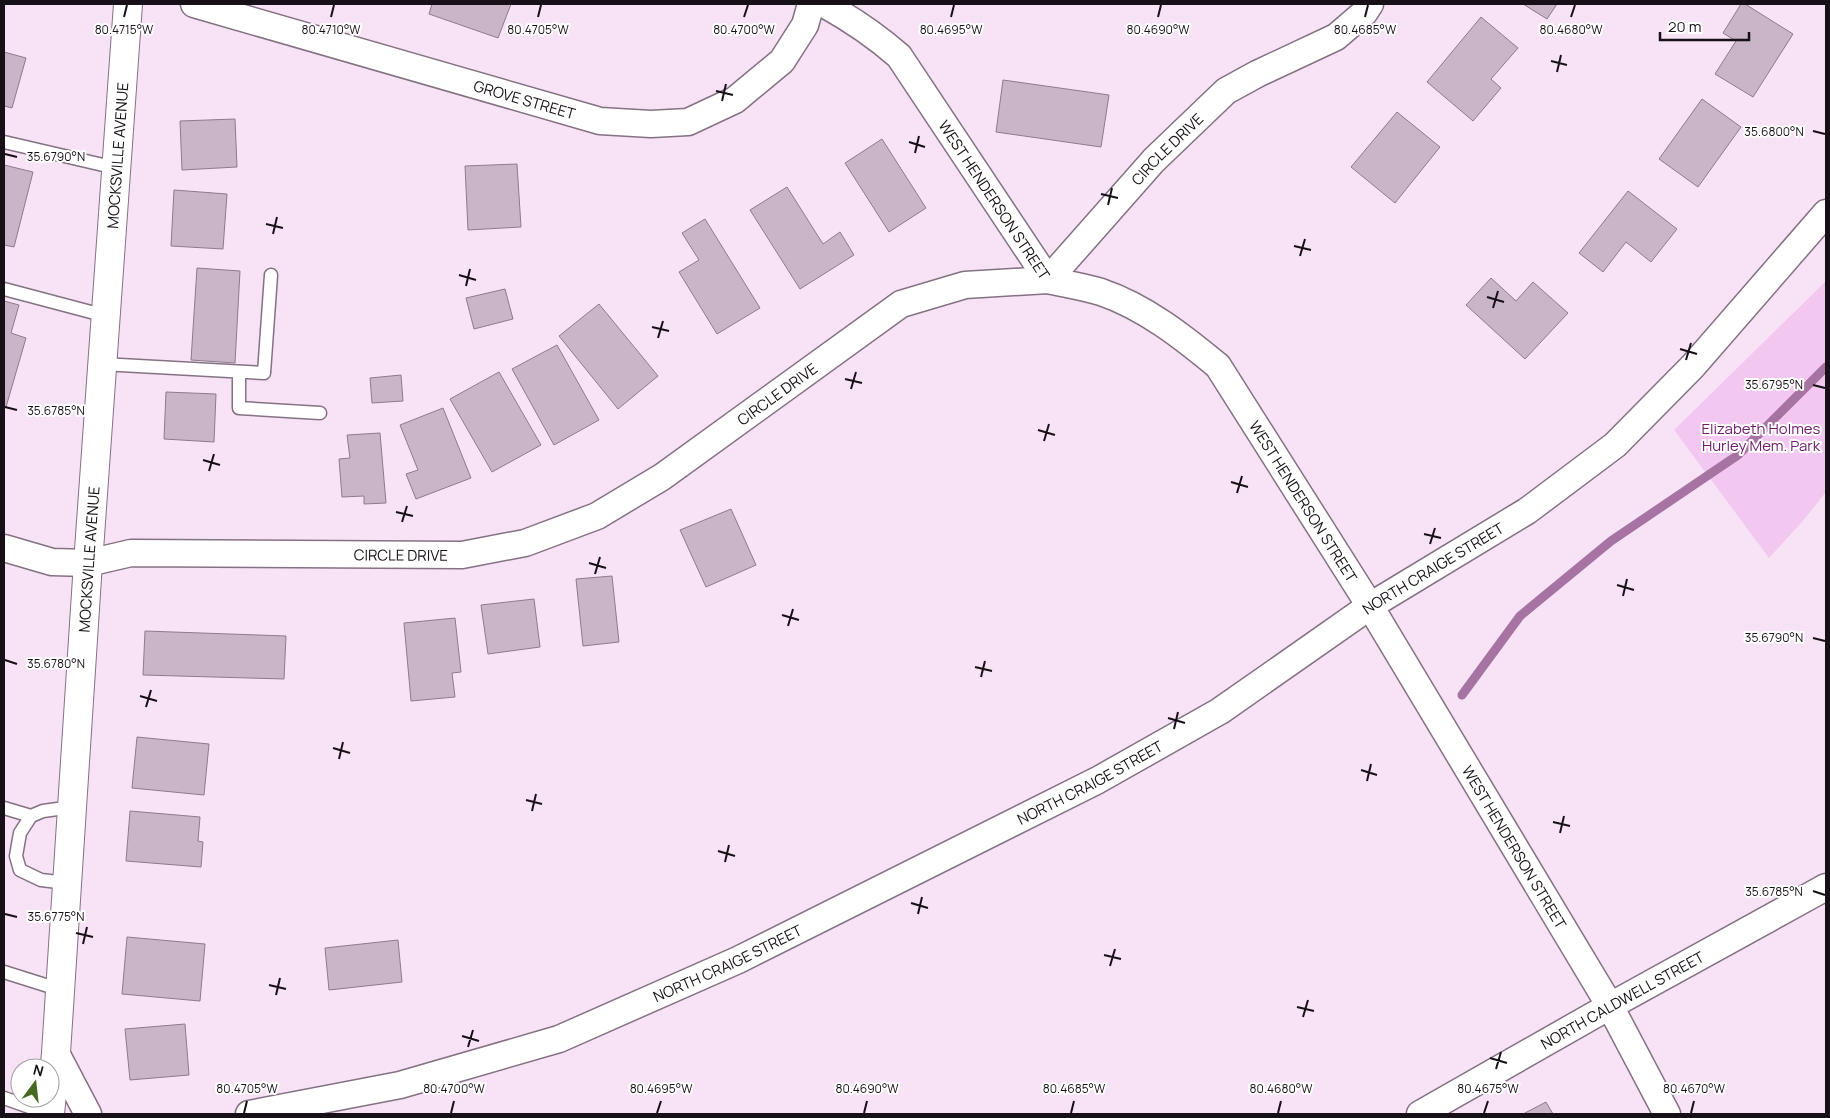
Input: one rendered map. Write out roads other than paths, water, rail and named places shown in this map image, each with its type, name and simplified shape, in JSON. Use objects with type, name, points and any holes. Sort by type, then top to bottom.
[{"type":"street","name":"MOCKSVILLE AVENUE","points":[[49,1114],[61,990],[88,563],[128,4]]},
{"type":"street","name":"GROVE STREET","points":[[194,4],[600,120],[651,124],[688,122],[735,100],[782,61],[805,25],[811,4]]},
{"type":"street","name":"WEST HENDERSON STREET","points":[[824,4],[852,19],[899,56],[1048,280],[1102,292],[1147,314],[1182,336],[1218,366],[1370,606],[1610,1006],[1667,1114]]},
{"type":"street","name":"CIRCLE DRIVE","points":[[4,548],[52,562],[88,563],[131,553],[462,555],[525,543],[597,516],[662,477],[901,304],[965,285],[1048,280],[1154,160],[1226,91],[1257,74],[1336,37],[1364,13],[1370,4]]},
{"type":"street","name":"NORTH CRAIGE STREET","points":[[249,1114],[400,1086],[559,1039],[738,960],[1106,775],[1220,711],[1370,606],[1527,511],[1615,445],[1693,366],[1826,213]]},
{"type":"street","name":"NORTH CALDWELL STREET","points":[[1420,1114],[1826,886]]},
{"type":"street","points":[[56,1053],[88,1114]]},
{"type":"lane","points":[[4,142],[116,168]]},
{"type":"lane","points":[[102,364],[264,373],[271,275]]},
{"type":"lane","points":[[4,289],[106,316]]},
{"type":"lane","points":[[239,372],[239,408],[320,413]]},
{"type":"lane","points":[[68,883],[41,880],[20,870],[16,856],[20,833],[31,816],[43,811],[72,807]]},
{"type":"lane","points":[[4,808],[31,816]]},
{"type":"lane","points":[[4,972],[61,990]]},
{"type":"lane","points":[[4,1098],[49,1114]]},
{"type":"waterway","points":[[1462,695],[1520,616],[1611,541],[1738,455],[1826,367]]},
{"type":"park label","name":"Elizabeth Holmes Hurley Mem. Park","points":[[1761,436]]}]
